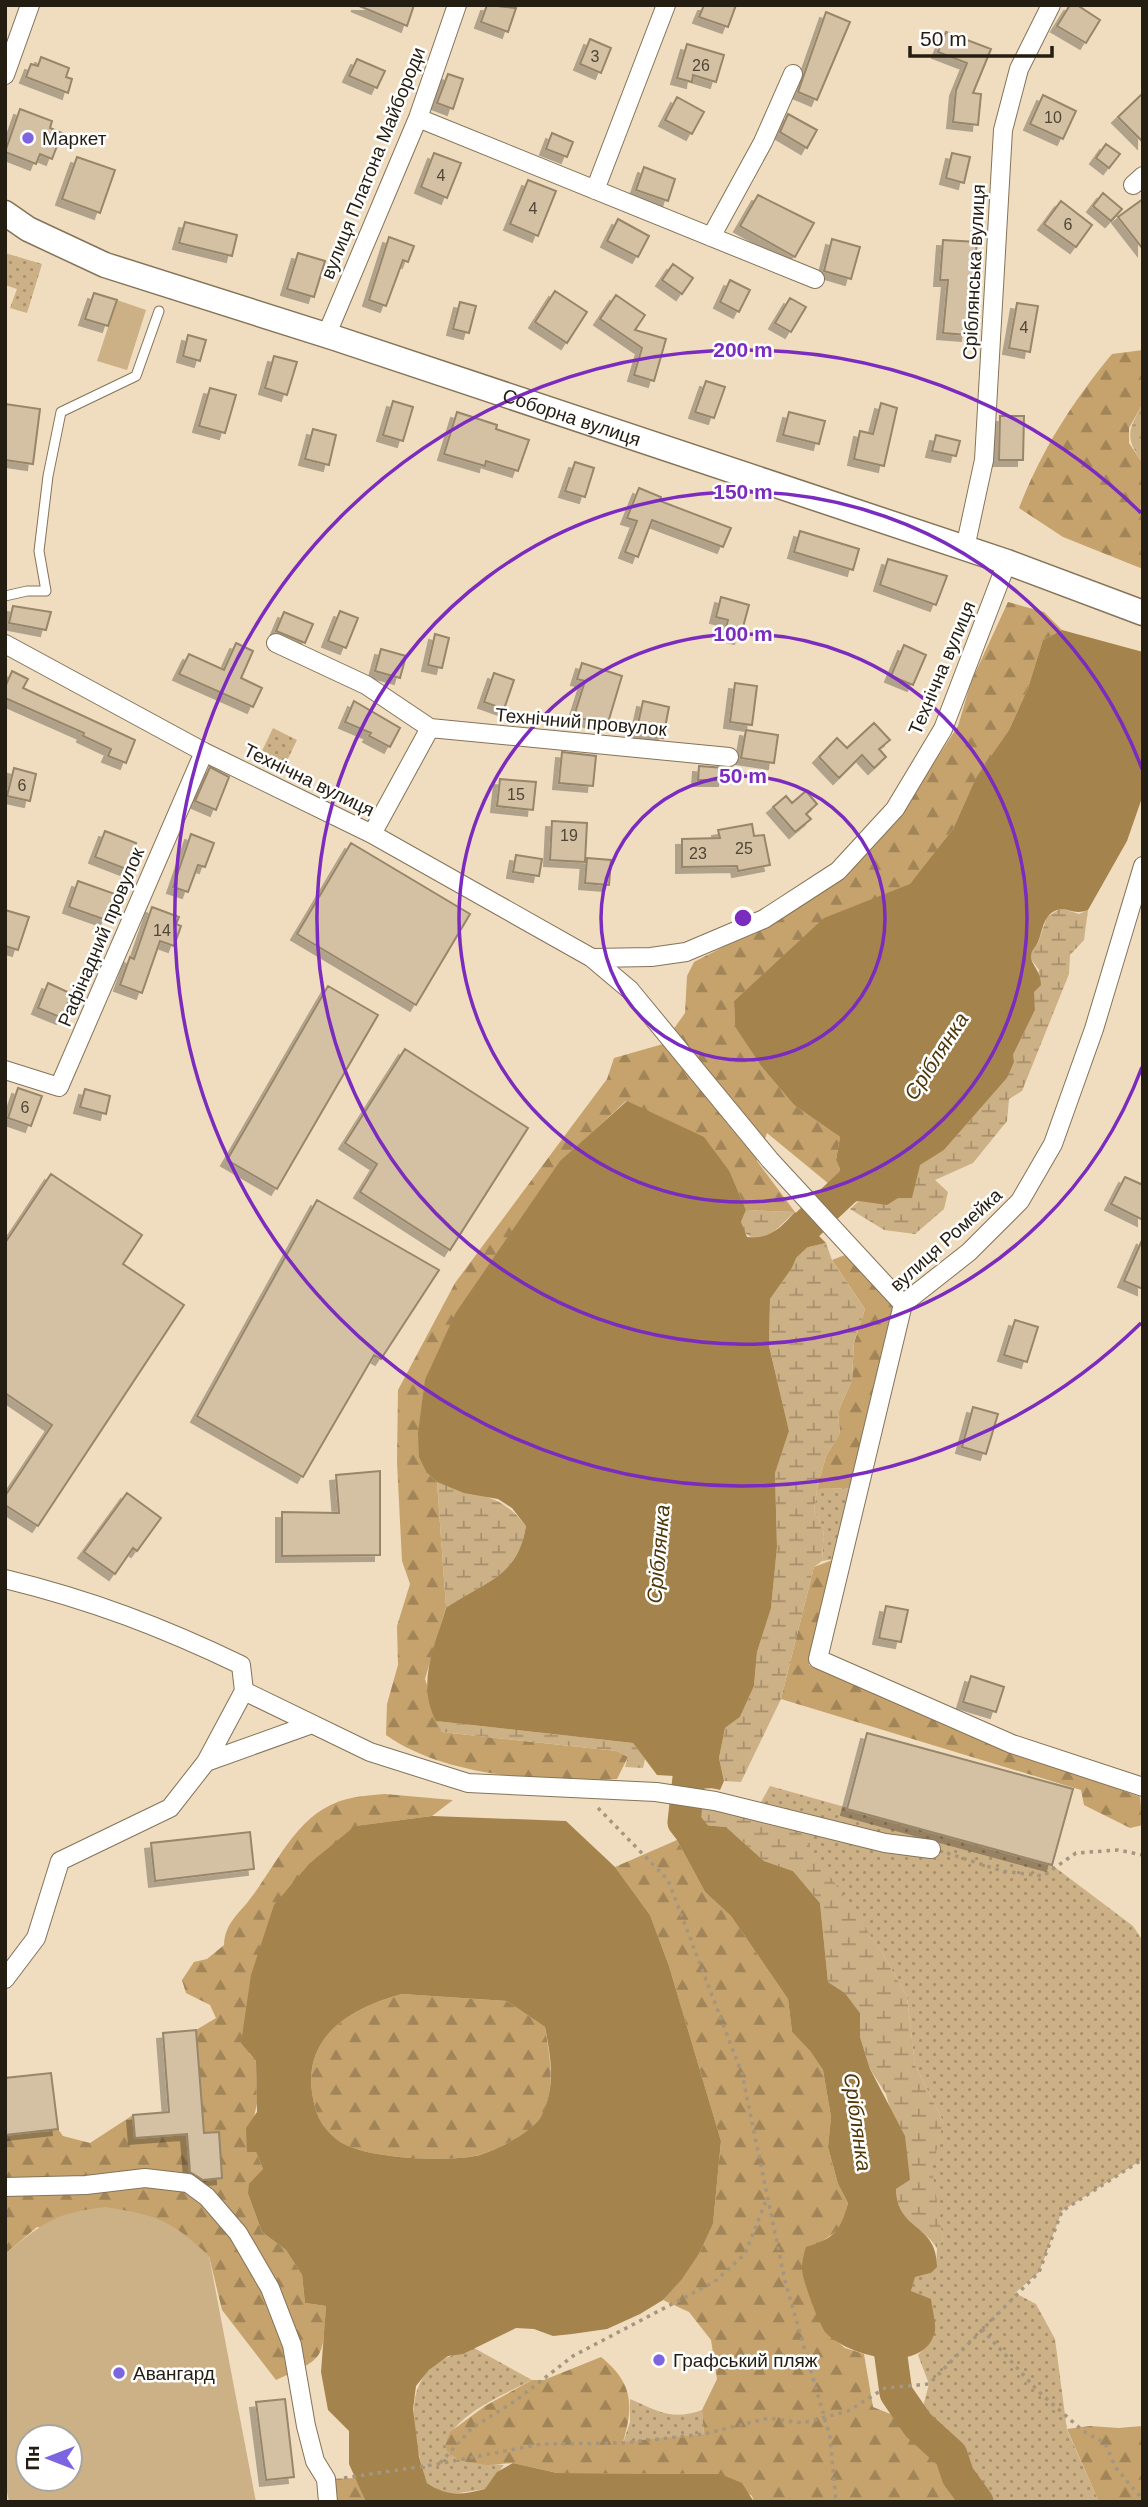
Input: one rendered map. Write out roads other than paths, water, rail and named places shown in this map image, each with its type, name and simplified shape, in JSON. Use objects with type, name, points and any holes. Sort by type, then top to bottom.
[{"type":"main road","name":"Соборна вулиця","points":[[5,213],[28,229],[105,265],[1007,562],[1143,613]]},
{"type":"street","points":[[5,75],[30,5]]},
{"type":"street","name":"вулиця Платона Майбороди","points":[[326,336],[418,118],[457,5]]},
{"type":"street","points":[[595,190],[666,5]]},
{"type":"street","name":"Сріблянська вулиця","points":[[965,548],[984,460],[1003,130],[1019,69],[1051,5]]},
{"type":"street","points":[[711,237],[763,142],[793,74]]},
{"type":"street","points":[[418,118],[815,279]]},
{"type":"street","name":"Технічна вулиця","points":[[592,958],[652,957],[686,952],[764,919],[838,871],[895,809],[943,729],[1007,562]]},
{"type":"street","name":"Технічний провулок","points":[[276,643],[366,685],[429,728],[729,757]]},
{"type":"street","name":"Технічна вулиця","points":[[5,644],[204,752],[372,834],[592,958],[630,990],[769,1160],[903,1304]]},
{"type":"street","points":[[372,834],[429,728]]},
{"type":"street","name":"Рафінадний провулок","points":[[5,1070],[59,1087],[204,752]]},
{"type":"street","name":"вулиця Ромейка","points":[[1143,866],[1094,1028],[1053,1144],[1020,1201],[969,1252],[903,1304],[818,1659],[1012,1744],[1143,1787]]},
{"type":"street","points":[[5,1579],[71,1595],[163,1627],[241,1665],[244,1691],[206,1762],[170,1808],[60,1861],[36,1938],[5,1979]]},
{"type":"street","points":[[244,1691],[370,1752],[468,1783],[656,1791],[715,1801],[885,1843],[931,1849]]},
{"type":"street","points":[[206,1762],[312,1724]]},
{"type":"street","points":[[5,2187],[86,2185],[145,2178],[188,2183],[207,2197],[238,2233],[270,2288],[292,2345],[306,2426],[315,2460],[326,2479],[328,2502]]},
{"type":"lane","points":[[5,596],[27,590],[46,591],[39,551],[48,476],[61,412],[136,376],[159,311]]},
{"type":"water","points":[[1062,630],[1143,652],[1143,795],[1127,841],[1088,910],[1078,912],[1061,909],[1052,912],[1046,919],[1031,954],[1041,985],[1034,992],[1035,1010],[1013,1055],[1014,1062],[1007,1078],[944,1150],[920,1165],[912,1198],[898,1198],[887,1205],[859,1201],[842,1204],[829,1184],[837,1179],[840,1169],[836,1160],[840,1137],[794,1105],[761,1066],[735,1027],[734,1001],[824,918],[910,884],[953,829],[976,778],[1009,730],[1028,688],[1043,640]]},
{"type":"water","points":[[627,1101],[704,1137],[730,1172],[746,1210],[741,1222],[747,1237],[761,1237],[773,1232],[795,1212],[826,1243],[800,1249],[792,1268],[770,1299],[769,1346],[789,1431],[775,1473],[777,1547],[771,1608],[757,1652],[754,1686],[740,1717],[725,1728],[719,1758],[724,1781],[720,1790],[680,1790],[674,1776],[657,1775],[633,1743],[436,1721],[428,1693],[429,1664],[446,1608],[507,1568],[522,1543],[526,1526],[512,1508],[498,1499],[464,1493],[437,1482],[427,1473],[419,1457],[418,1433],[425,1380],[456,1312],[560,1161]]},
{"type":"water","points":[[693,1815],[703,1825],[726,1827],[764,1861],[793,1871],[820,1903],[828,1982],[845,1993],[860,2013],[860,2037],[870,2069],[905,2136],[910,2180],[896,2189],[898,2203],[909,2221],[931,2242],[935,2252],[937,2267],[931,2273],[915,2277],[911,2291],[931,2299],[935,2323],[935,2331],[928,2345],[917,2354],[902,2358],[885,2358],[851,2349],[826,2333],[815,2312],[802,2268],[805,2249],[835,2232],[848,2203],[838,2184],[828,2147],[831,2117],[823,2070],[792,2032],[788,1999],[731,1916],[705,1892],[677,1840]]},
{"type":"water","points":[[432,1816],[566,1821],[615,1867],[650,1915],[669,1966],[721,2141],[713,2224],[700,2252],[682,2279],[663,2300],[607,2329],[553,2336],[534,2329],[516,2328],[463,2354],[448,2356],[429,2370],[416,2386],[413,2409],[419,2457],[427,2483],[449,2493],[477,2491],[485,2489],[497,2472],[513,2463],[557,2473],[720,2474],[742,2483],[754,2502],[366,2502],[349,2464],[349,2431],[328,2410],[321,2372],[326,2306],[305,2303],[302,2275],[286,2250],[262,2232],[248,2194],[249,2184],[263,2169],[256,2152],[247,2152],[246,2128],[257,2112],[256,2061],[241,2043],[251,1975],[274,1905],[309,1864],[355,1826]],"holes":[[[402,1994],[507,2001],[545,2027],[551,2082],[542,2115],[531,2128],[502,2146],[482,2154],[462,2158],[425,2159],[385,2155],[351,2147],[339,2141],[323,2125],[312,2092],[316,2054],[324,2039],[350,2015]]]},
{"type":"waterway","name":"Сріблянка","points":[[775,1255],[859,1176],[868,1162]]},
{"type":"waterway","name":"Сріблянка","points":[[691,1760],[684,1822],[714,1860]]},
{"type":"waterway","name":"Сріблянка","points":[[885,2313],[896,2393],[918,2425],[951,2455],[958,2476],[977,2502]]},
{"type":"place","name":"Маркет","points":[[28,138]]},
{"type":"place","name":"Графський пляж","points":[[659,2360]]},
{"type":"place","name":"Авангард","points":[[119,2373]]}]
